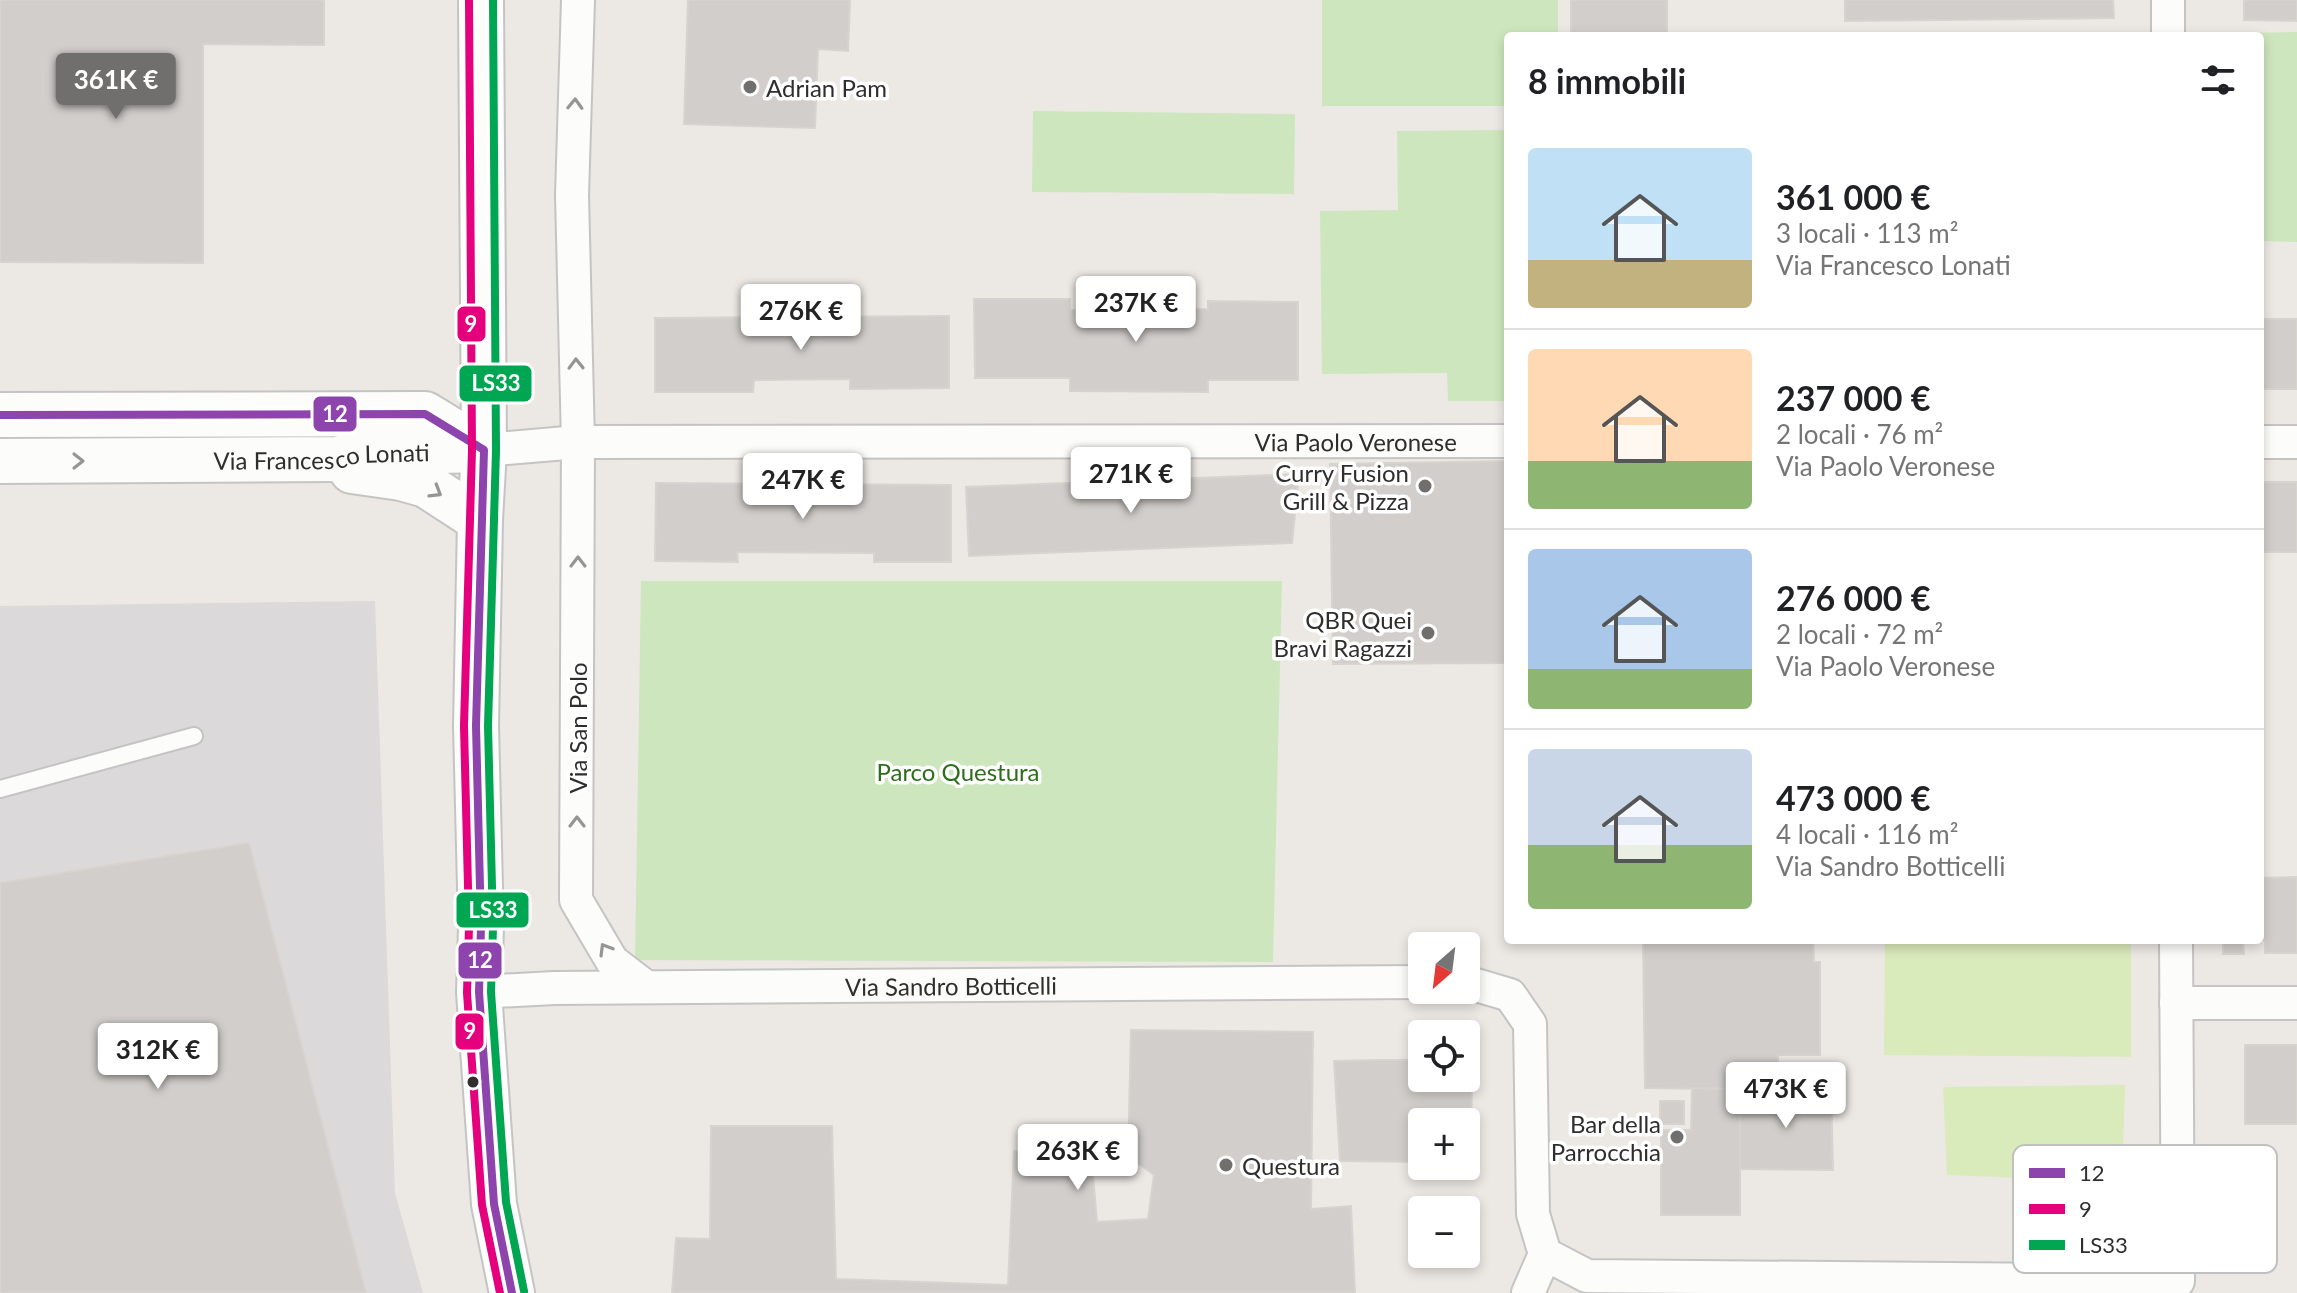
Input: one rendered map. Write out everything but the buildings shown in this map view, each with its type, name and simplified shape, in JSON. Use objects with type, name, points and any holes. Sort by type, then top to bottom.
[{"type":"main road","points":[[481,0],[484,450],[476,726],[481,927],[479,992],[494,1204],[512,1293]]},
{"type":"main road","name":"Via Francesco Lonati","points":[[0,415],[425,414],[484,450]]},
{"type":"main road","name":"Via Francesco Lonati","points":[[0,461],[338,459],[356,453],[484,450]]},
{"type":"main road","points":[[338,459],[355,474],[401,478],[426,485],[480,520]]},
{"type":"street","name":"Via San Polo","points":[[578,0],[572,195],[578,442],[576,900],[612,961],[646,987]]},
{"type":"street","points":[[2168,0],[2168,32]]},
{"type":"street","name":"Via Paolo Veronese","points":[[578,442],[1504,441]]},
{"type":"street","points":[[484,450],[578,442]]},
{"type":"street","points":[[2264,442],[2297,442]]},
{"type":"street","points":[[2176,944],[2177,1145]]},
{"type":"street","name":"Via Sandro Botticelli","points":[[479,992],[646,987],[1408,982]]},
{"type":"street","points":[[1480,986],[1510,995],[1530,1024],[1533,1214],[1545,1254],[1528,1293]]},
{"type":"street","points":[[2176,1003],[2297,1003]]},
{"type":"street","points":[[1545,1254],[1587,1276],[2178,1281],[2178,1273]]},
{"type":"lane","points":[[0,789],[194,736]]},
{"type":"shaded area","points":[[375,601],[395,1193],[423,1293],[0,1293],[0,606]]},
{"type":"green space","points":[[1322,0],[1558,0],[1558,32],[1504,32],[1504,106],[1322,106]]},
{"type":"green space","points":[[2297,32],[2297,242],[2264,241],[2264,33]]},
{"type":"green space","points":[[1033,111],[1295,114],[1294,194],[1032,192]]},
{"type":"green space","points":[[1504,130],[1504,401],[1448,401],[1447,373],[1322,374],[1320,211],[1398,210],[1397,131]]},
{"type":"green space","name":"Parco Questura","points":[[641,581],[1282,581],[1273,962],[635,960]]},
{"type":"green space","points":[[1885,944],[2131,944],[2131,1057],[1884,1055]]},
{"type":"green space","points":[[2125,1085],[2123,1145],[2013,1145],[2013,1178],[1947,1175],[1943,1087]]},
{"type":"transit line","name":"9","points":[[469,0],[472,450],[464,726],[469,927],[467,993],[482,1205],[500,1293]]},
{"type":"transit line","name":"LS33","points":[[493,0],[496,450],[488,726],[493,927],[491,992],[506,1202],[524,1291]]},
{"type":"transit line","name":"12","points":[[0,415],[425,414],[484,450],[476,726],[481,927],[479,992],[494,1204],[512,1293]]},
{"type":"place","name":"Adrian Pam","points":[[750,87]]},
{"type":"place","name":"Curry Fusion Grill & Pizza","points":[[1425,486]]},
{"type":"place","name":"QBR Quei Bravi Ragazzi","points":[[1428,633]]},
{"type":"place","name":"Bar della Parrocchia","points":[[1677,1137]]},
{"type":"place","name":"Questura","points":[[1226,1165]]}]
